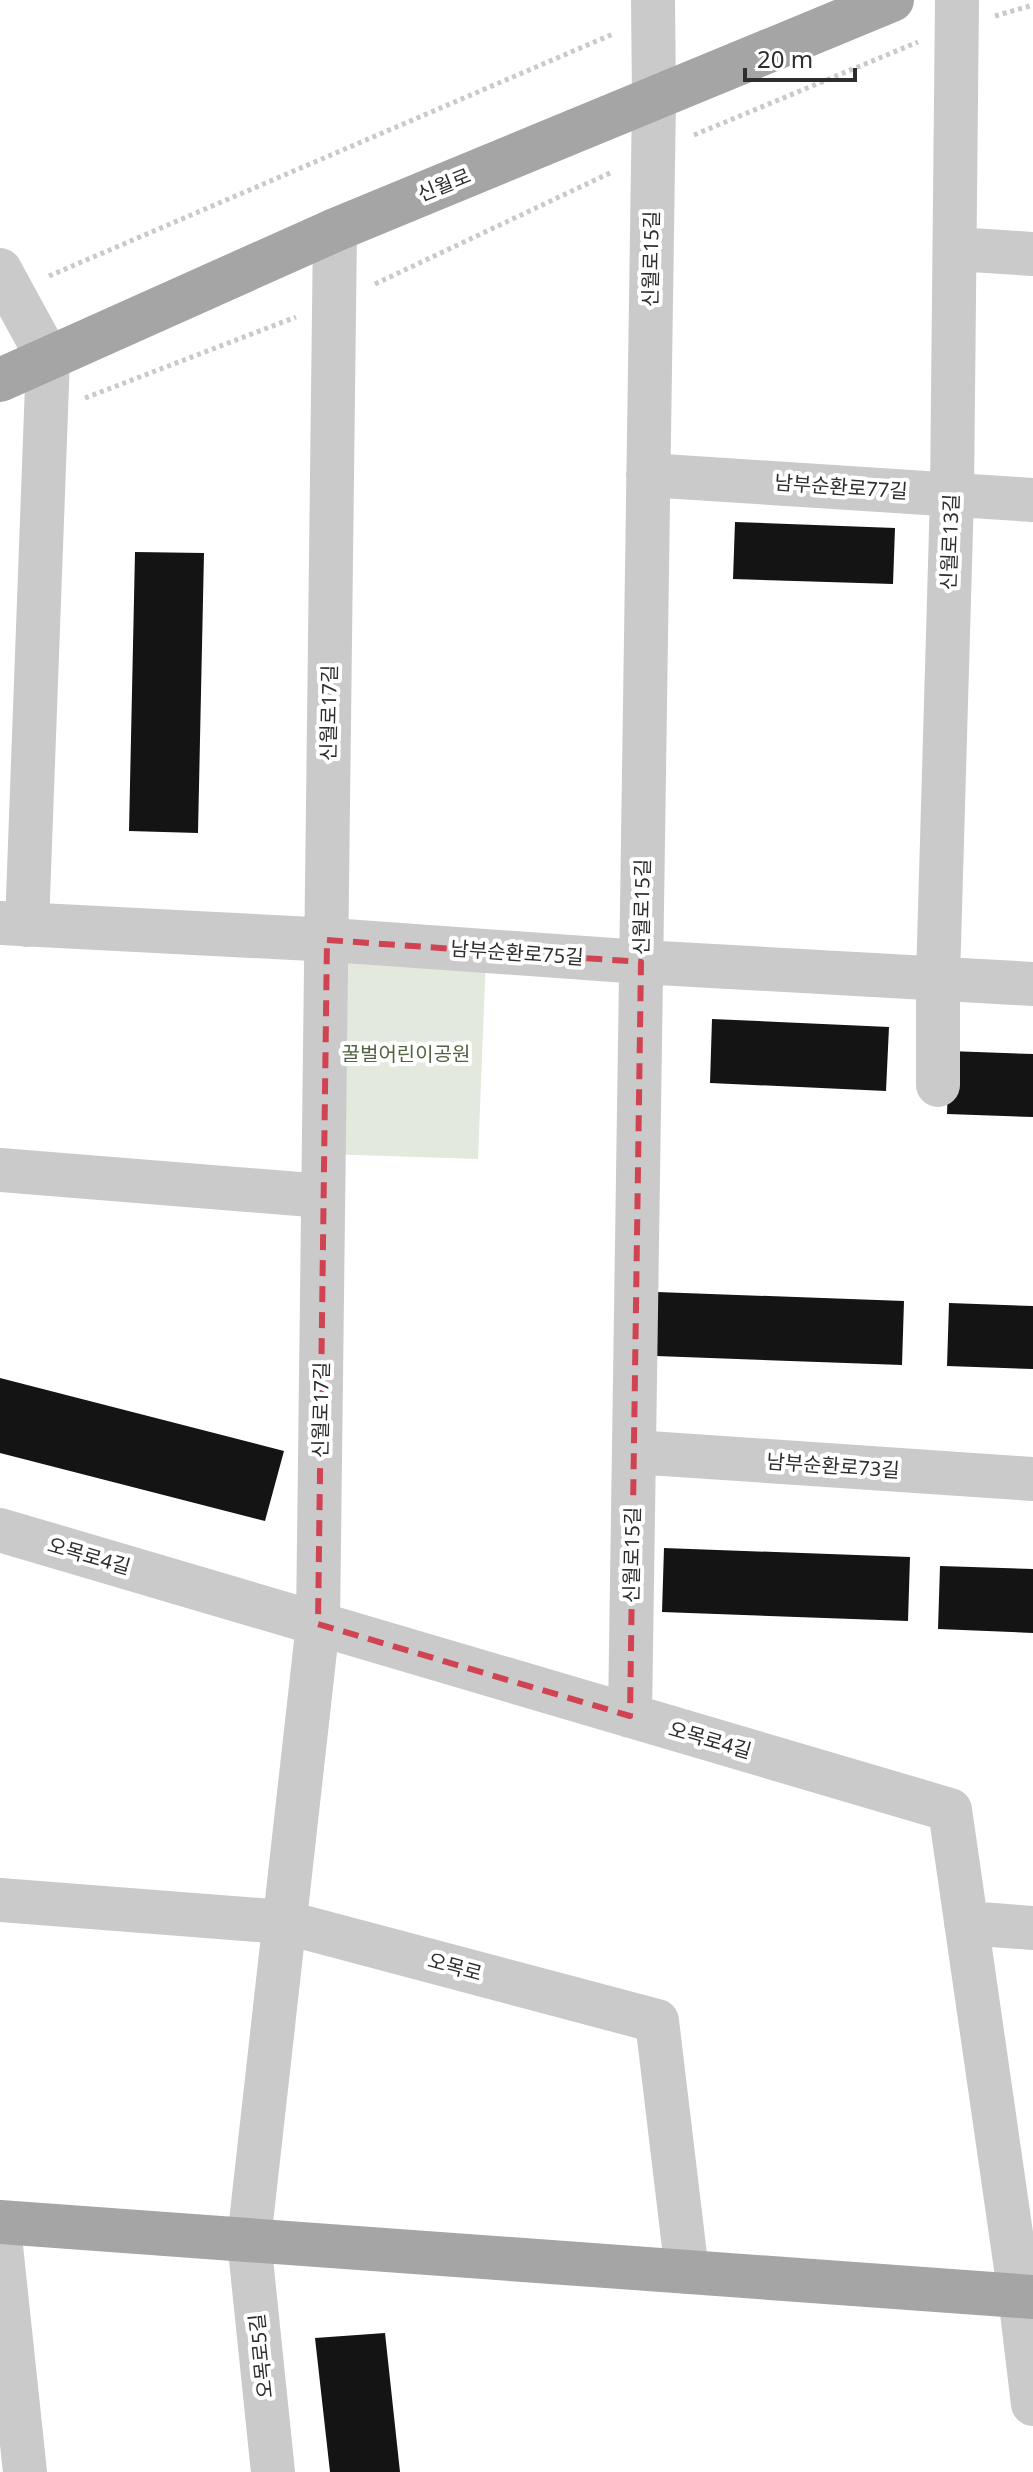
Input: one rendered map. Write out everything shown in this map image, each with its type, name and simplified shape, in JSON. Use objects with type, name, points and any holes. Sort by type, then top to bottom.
[{"type":"main road","name":"신월로","points":[[0,380],[335,230],[892,0]]},
{"type":"main road","points":[[0,2222],[1026,2296]]},
{"type":"street","name":"신월로13길","points":[[938,1085],[938,979],[952,495],[957,0]]},
{"type":"street","name":"신월로15길","points":[[630,1716],[653,8]]},
{"type":"street","name":"신월로17길","points":[[284,1922],[318,1624],[335,230]]},
{"type":"street","points":[[955,249],[1033,254]]},
{"type":"street","points":[[6,281],[48,358],[14,924]]},
{"type":"street","name":"남부순환로77길","points":[[648,475],[1033,500]]},
{"type":"street","name":"남부순환로75길","points":[[14,924],[327,940],[641,962],[1033,984]]},
{"type":"street","points":[[0,1170],[323,1196]]},
{"type":"street","name":"남부순환로73길","points":[[634,1452],[1033,1479]]},
{"type":"street","name":"오목로4길","points":[[0,1530],[950,1810],[1026,2296],[1033,2404]]},
{"type":"street","name":"오목로","points":[[0,1900],[284,1922],[657,2021],[687,2272]]},
{"type":"street","name":"오목로5길","points":[[273,2472],[249,2240],[284,1922]]},
{"type":"street","points":[[966,1923],[1033,1928]]},
{"type":"street","points":[[0,2237],[25,2472]]},
{"type":"path","points":[[6,281],[653,8]]},
{"type":"path","points":[[46,412],[334,303]]},
{"type":"highlighted area","points":[[327,940],[641,962],[630,1716],[318,1624]]},
{"type":"green space","name":"꿀벌어린이공원","points":[[333,949],[486,955],[478,1159],[326,1154]]},
{"type":"building","points":[[735,522],[895,528],[893,584],[733,579]]},
{"type":"building","points":[[135,552],[204,553],[198,833],[129,831]]},
{"type":"building","points":[[712,1019],[889,1027],[886,1091],[710,1083]]},
{"type":"building","points":[[949,1051],[1033,1054],[1033,1117],[947,1114]]},
{"type":"building","points":[[657,1292],[904,1301],[902,1365],[656,1356]]},
{"type":"building","points":[[949,1303],[1033,1306],[1033,1369],[947,1366]]},
{"type":"building","points":[[0,1378],[284,1451],[265,1521],[0,1453]]},
{"type":"building","points":[[664,1548],[910,1557],[908,1621],[662,1612]]},
{"type":"building","points":[[940,1566],[1033,1569],[1033,1633],[938,1629]]},
{"type":"building","points":[[385,2333],[400,2472],[330,2472],[315,2338]]}]
